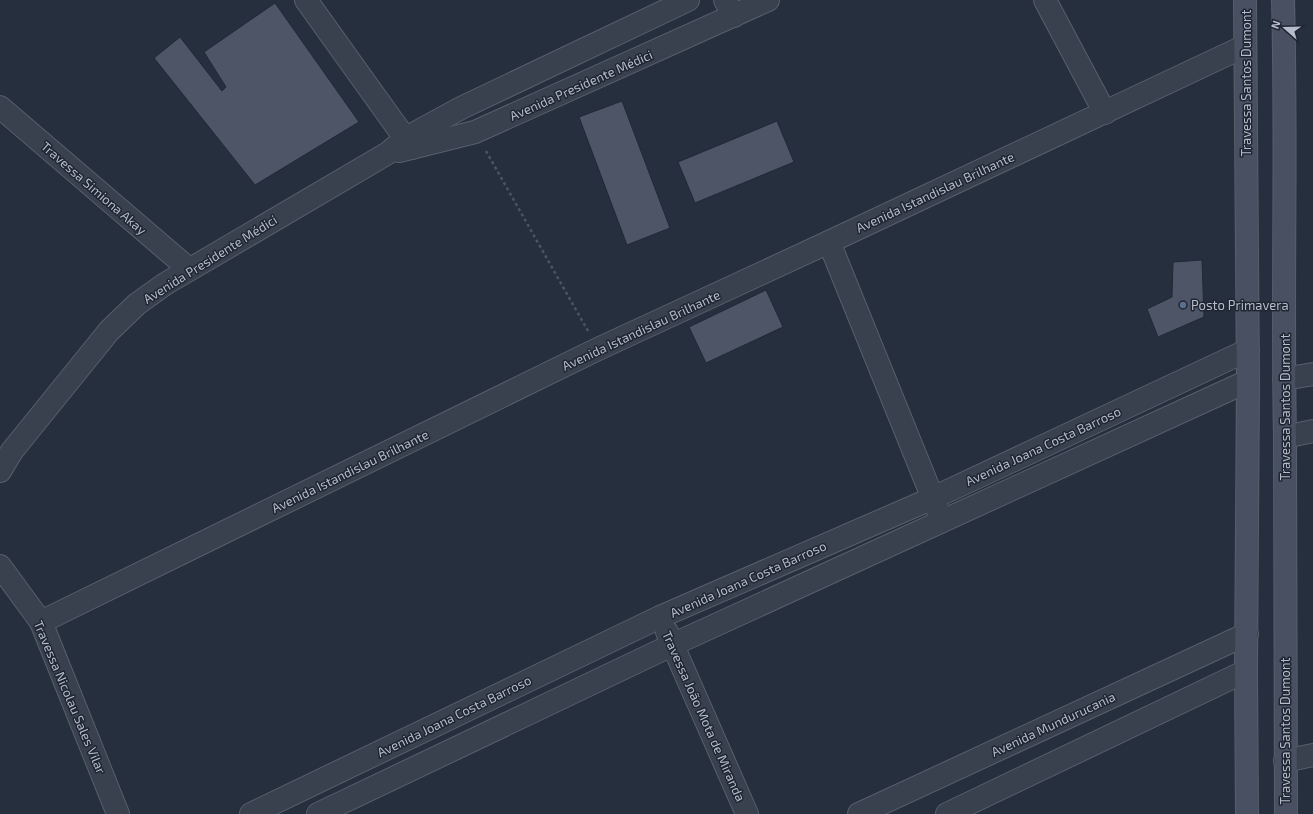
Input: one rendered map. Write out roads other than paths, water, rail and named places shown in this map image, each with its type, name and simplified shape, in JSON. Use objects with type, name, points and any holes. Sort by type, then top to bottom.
[{"type":"main road","name":"Travessa Santos Dumont","points":[[1245,0],[1248,350],[1246,671],[1247,814]]},
{"type":"main road","name":"Travessa Santos Dumont","points":[[1283,0],[1285,134],[1284,379],[1286,814]]},
{"type":"street","points":[[306,0],[409,143]]},
{"type":"street","name":"Avenida Presidente Médici","points":[[0,471],[12,451],[109,331],[137,304],[164,284],[388,153],[409,143],[461,108],[688,0]]},
{"type":"street","name":"Avenida Presidente Médici","points":[[409,143],[475,132],[730,8],[768,0]]},
{"type":"street","points":[[1045,0],[1105,113]]},
{"type":"street","name":"Avenida Istandislau Brilhante","points":[[42,622],[598,349],[1105,113],[1245,46]]},
{"type":"street","name":"Travessa Simiona Akay","points":[[0,107],[188,269]]},
{"type":"street","points":[[829,242],[942,522]]},
{"type":"street","name":"Avenida Joana Costa Barroso","points":[[251,814],[660,617],[933,498],[1248,350]]},
{"type":"street","points":[[1284,379],[1313,374]]},
{"type":"street","name":"Avenida Joana Costa Barroso","points":[[318,814],[672,645],[1248,380]]},
{"type":"street","points":[[1285,437],[1313,431]]},
{"type":"street","name":"Travessa Nicolau Sales Vilar","points":[[0,566],[42,622],[118,814]]},
{"type":"street","name":"Travessa João Mota de Miranda","points":[[660,617],[747,814]]},
{"type":"street","name":"Avenida Mundurucania","points":[[859,814],[1247,634]]},
{"type":"street","points":[[947,814],[1246,671]]},
{"type":"street","points":[[1285,760],[1313,754]]},
{"type":"place","name":"Posto Primavera","points":[[1183,305]]}]
